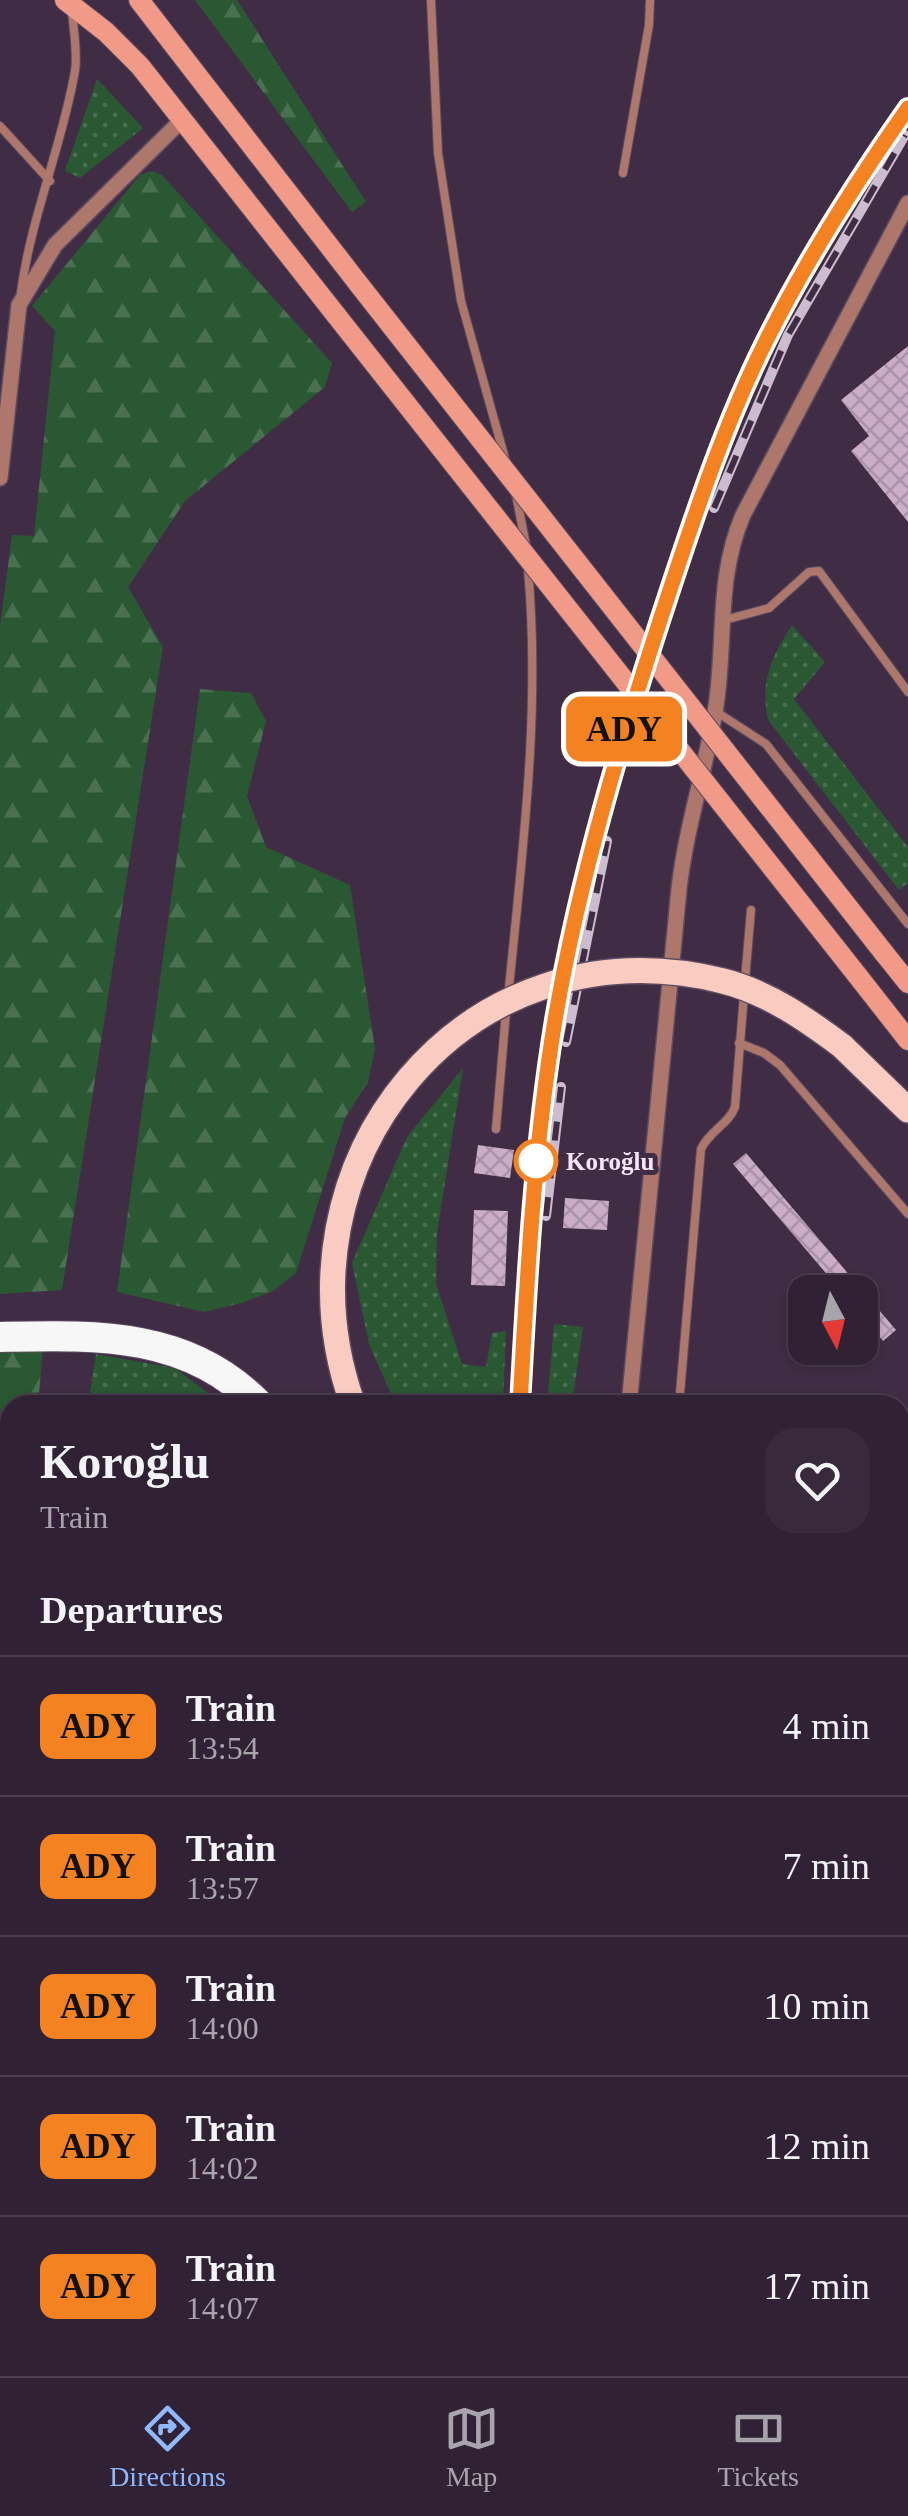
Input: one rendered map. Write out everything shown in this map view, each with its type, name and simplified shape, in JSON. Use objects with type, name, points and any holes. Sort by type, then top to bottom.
[{"type":"highway","points":[[0,1336],[97,1335],[156,1344],[219,1372],[247,1395]]},
{"type":"main road","points":[[139,0],[908,984]]},
{"type":"main road","points":[[68,2],[124,49],[183,119],[908,1040]]},
{"type":"main road","points":[[350,1395],[335,1342],[334,1252],[347,1184],[370,1130],[398,1090],[455,1033],[528,994],[605,973],[644,972],[724,981],[760,994],[801,1016],[842,1046],[908,1110]]},
{"type":"street","points":[[0,478],[5,388],[19,306],[55,245],[183,119]]},
{"type":"street","points":[[630,1395],[680,875],[692,801],[715,712],[726,560],[743,515],[908,203]]},
{"type":"lane","points":[[431,0],[438,153],[460,301],[523,521],[535,661],[532,756],[496,1129]]},
{"type":"lane","points":[[623,173],[650,0]]},
{"type":"lane","points":[[19,306],[26,250],[50,181],[76,68],[68,2]]},
{"type":"lane","points":[[0,126],[50,181]]},
{"type":"lane","points":[[721,621],[769,608],[809,572],[819,571],[908,692]]},
{"type":"lane","points":[[715,712],[766,744],[908,924]]},
{"type":"lane","points":[[680,1395],[701,1149],[708,1134],[732,1115],[751,910]]},
{"type":"lane","points":[[739,1044],[764,1053],[780,1065],[908,1214]]},
{"type":"green space","points":[[195,0],[237,0],[366,202],[352,212]]},
{"type":"green space","points":[[97,79],[143,128],[80,178],[65,171]]},
{"type":"green space","points":[[152,171],[162,175],[332,363],[325,387],[185,501],[128,587],[163,647],[62,1290],[0,1294],[0,626],[12,535],[34,536],[55,331],[32,306],[140,175]]},
{"type":"green space","points":[[792,625],[825,662],[794,699],[908,847],[908,883],[899,890],[768,720],[765,693],[769,670]]},
{"type":"green space","points":[[200,689],[251,693],[266,721],[247,796],[266,847],[350,885],[375,1049],[368,1082],[345,1118],[296,1273],[273,1291],[204,1312],[117,1292]]},
{"type":"green space","points":[[463,1068],[437,1233],[436,1284],[462,1364],[486,1367],[492,1333],[506,1331],[503,1395],[392,1395],[369,1344],[352,1263],[407,1137]]},
{"type":"green space","points":[[554,1324],[583,1327],[573,1395],[548,1395]]},
{"type":"green space","points":[[43,1348],[39,1395],[0,1395],[0,1349]]},
{"type":"green space","points":[[96,1354],[175,1368],[211,1395],[90,1395]]},
{"type":"building","points":[[908,346],[908,522],[851,451],[869,436],[841,400]]},
{"type":"building","points":[[478,1145],[514,1150],[510,1178],[474,1173]]},
{"type":"building","points":[[746,1153],[849,1275],[828,1275],[733,1164]]},
{"type":"building","points":[[565,1198],[609,1201],[607,1230],[563,1228]]},
{"type":"building","points":[[474,1210],[508,1211],[505,1286],[471,1285]]},
{"type":"building","points":[[878,1309],[896,1330],[883,1341],[878,1335]]},
{"type":"railway","points":[[521,1395],[532,1212],[555,1020],[576,914],[617,758],[699,503],[751,372],[815,252],[908,108]]},
{"type":"railway","points":[[714,508],[788,335],[905,135]]},
{"type":"railway","points":[[566,1042],[607,841]]},
{"type":"railway","points":[[546,1216],[561,1087]]},
{"type":"train","name":"ADY","points":[[521,1395],[536,1162],[555,1023],[576,909],[610,773],[692,526],[765,342],[870,162],[908,108]]},
{"type":"place","name":"Koroğlu","points":[[536,1161]]}]
